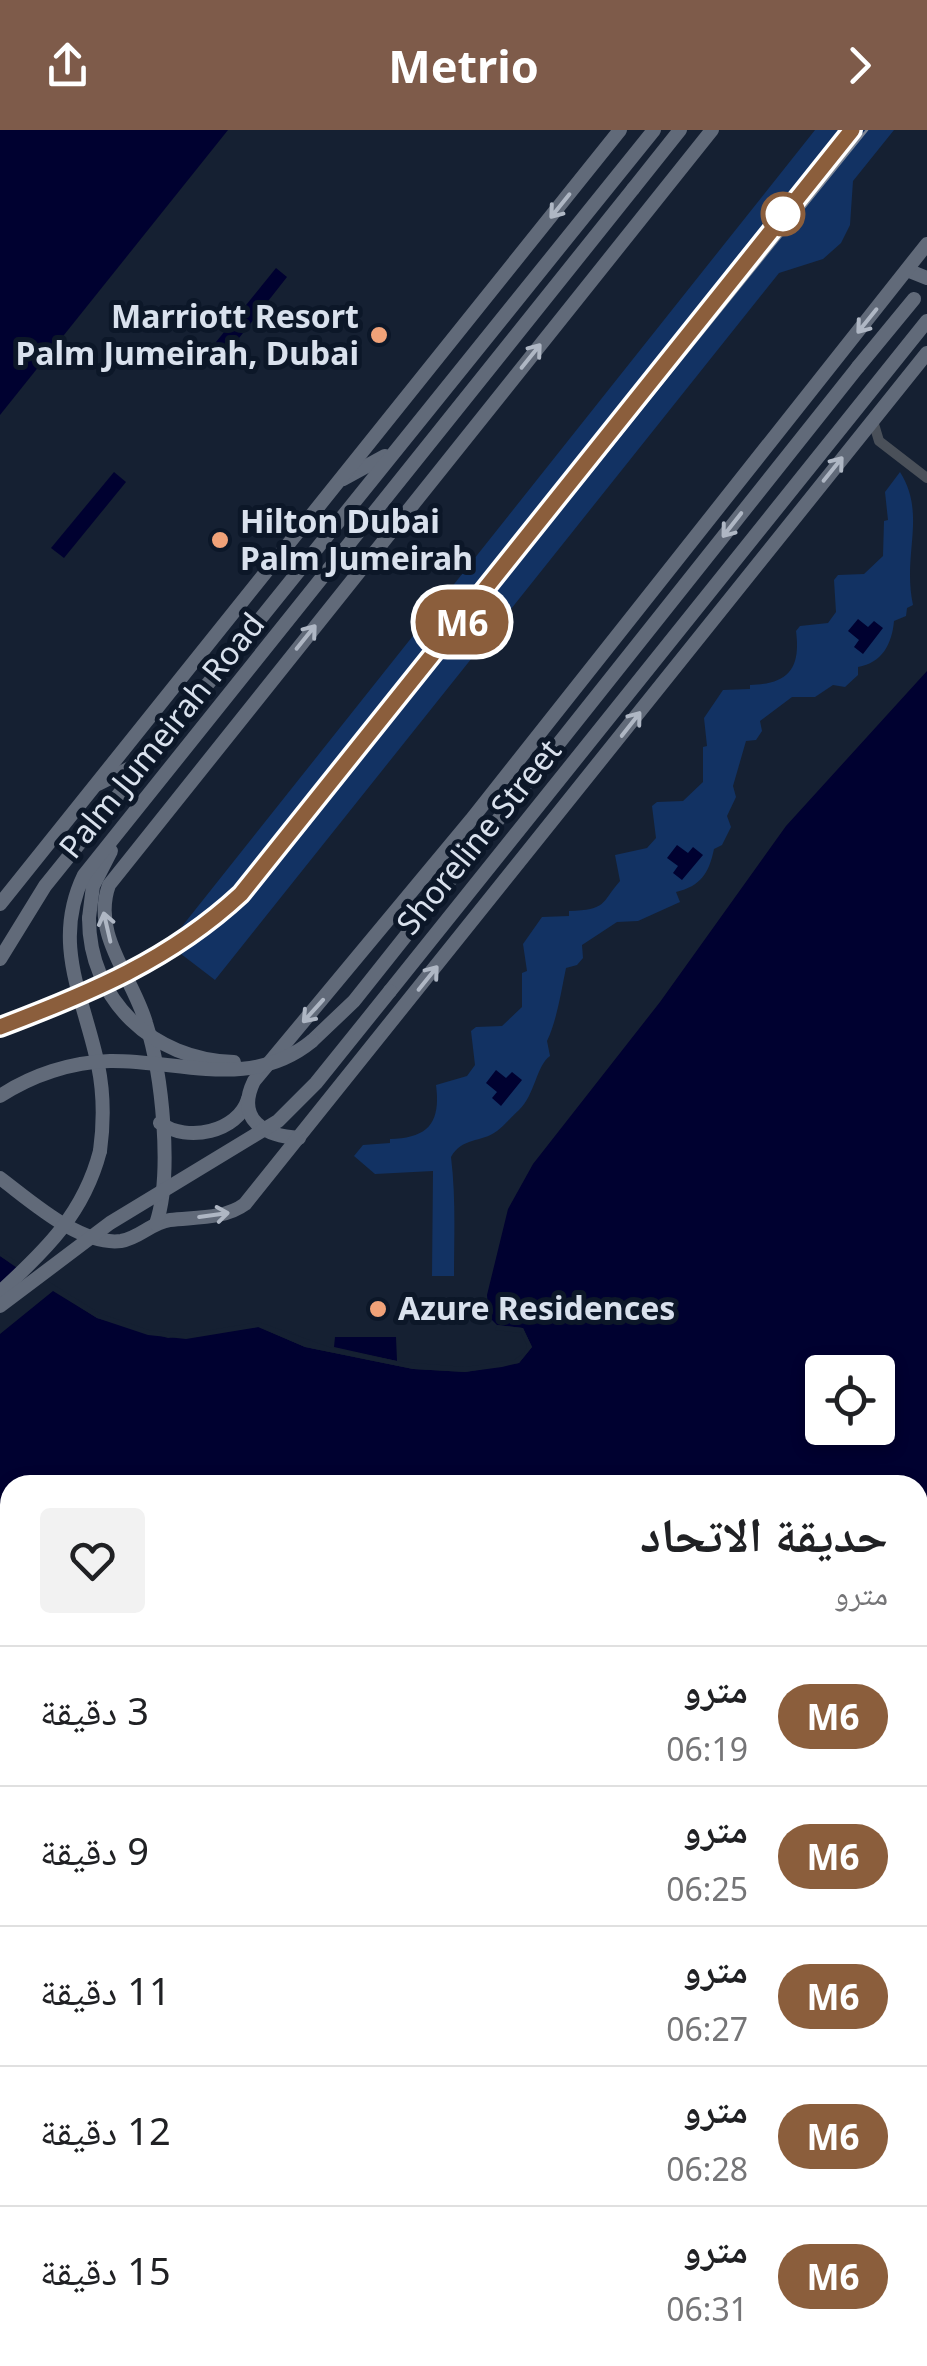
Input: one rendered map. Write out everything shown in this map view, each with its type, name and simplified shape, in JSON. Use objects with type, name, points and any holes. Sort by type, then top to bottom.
[{"type":"main road","points":[[0,904],[620,130]]},
{"type":"main road","name":"Palm Jumeirah Road","points":[[0,959],[34,901],[390,453],[654,130]]},
{"type":"main road","points":[[679,130],[699,147]]},
{"type":"main road","name":"Palm Jumeirah Road","points":[[0,1292],[66,1226],[87,1191],[100,1151],[102,1085],[70,970],[69,921],[90,864],[227,700],[679,130]]},
{"type":"main road","points":[[156,1224],[164,1184],[151,1040],[135,992],[105,928],[106,895],[116,874],[712,130]]},
{"type":"main road","points":[[160,1123],[180,1132],[223,1128],[240,1116],[257,1077],[471,820],[927,244]]},
{"type":"main road","points":[[907,270],[927,280]]},
{"type":"main road","name":"Shoreline Street","points":[[0,1096],[34,1078],[80,1064],[127,1062],[241,1070],[285,1059],[312,1041],[344,1012],[378,971],[927,280]]},
{"type":"main road","points":[[897,284],[909,304],[927,319]]},
{"type":"main road","name":"Shoreline Street","points":[[0,1306],[110,1223],[278,1121],[316,1084],[927,319]]},
{"type":"main road","points":[[0,1178],[98,1240],[130,1239],[156,1224],[238,1210],[927,353]]},
{"type":"main road","points":[[458,408],[506,387]]},
{"type":"main road","points":[[337,482],[390,453]]},
{"type":"main road","points":[[361,568],[362,529]]},
{"type":"main road","points":[[724,574],[761,560]]},
{"type":"main road","points":[[237,647],[251,590]]},
{"type":"main road","points":[[646,634],[648,598]]},
{"type":"main road","points":[[227,700],[269,684]]},
{"type":"main road","points":[[602,760],[605,724]]},
{"type":"main road","points":[[528,748],[566,732]]},
{"type":"main road","points":[[94,787],[147,760]]},
{"type":"main road","points":[[144,800],[101,866],[89,918],[92,957],[108,993],[134,1024],[168,1047],[207,1060],[234,1062],[275,1055],[312,1041]]},
{"type":"main road","points":[[466,858],[471,820]]},
{"type":"main road","points":[[479,883],[512,873]]},
{"type":"main road","points":[[248,1098],[257,1127],[270,1135],[299,1138]]},
{"type":"street","points":[[872,421],[880,441],[927,478]]},
{"type":"shaded area","points":[[0,130],[228,130],[0,415]]},
{"type":"shaded area","points":[[815,130],[894,130],[853,181],[850,225],[841,243],[823,259],[779,273],[215,980],[168,944]]},
{"type":"shaded area","points":[[276,268],[287,277],[228,352],[216,342]]},
{"type":"shaded area","points":[[114,472],[126,482],[64,558],[51,548]]},
{"type":"shaded area","points":[[900,472],[912,504],[913,605],[907,608],[906,616],[894,621],[884,651],[858,667],[858,675],[845,687],[833,685],[815,697],[792,697],[760,721],[762,731],[756,740],[746,741],[733,786],[736,797],[727,816],[731,827],[722,845],[714,849],[702,877],[676,892],[680,902],[638,921],[617,922],[582,945],[583,958],[566,968],[547,1041],[550,1056],[529,1097],[497,1131],[466,1143],[451,1157],[454,1276],[432,1276],[433,1171],[375,1174],[354,1156],[363,1145],[390,1143],[390,1139],[414,1135],[429,1126],[436,1109],[436,1085],[467,1076],[475,1065],[471,1031],[476,1027],[502,1026],[522,1007],[522,973],[527,971],[523,944],[542,917],[569,916],[569,911],[597,907],[606,900],[620,881],[615,855],[647,848],[656,838],[652,806],[657,802],[683,801],[703,782],[703,747],[707,746],[704,718],[723,690],[750,689],[750,685],[774,681],[789,672],[796,655],[796,631],[800,626],[828,623],[836,612],[834,580],[838,575],[864,574],[883,556],[884,521],[888,520],[885,492]]},
{"type":"shaded area","points":[[858,619],[868,627],[874,621],[883,628],[863,654],[854,647],[859,640],[848,631]]},
{"type":"shaded area","points":[[927,671],[927,1475],[0,1475],[0,1256],[97,1318],[168,1338],[258,1327],[305,1347],[413,1369],[465,1372],[519,1363],[532,1347],[523,1328],[497,1325],[489,1317],[487,1295],[508,1209],[533,1164],[660,1002],[786,826]]},
{"type":"shaded area","points":[[677,845],[688,853],[693,847],[703,855],[682,880],[673,873],[678,866],[667,858]]},
{"type":"shaded area","points":[[496,1070],[506,1078],[512,1072],[522,1080],[501,1106],[492,1098],[497,1092],[486,1083]]},
{"type":"shaded area","points":[[335,1337],[396,1337],[397,1361],[334,1347]]},
{"type":"pier","points":[[0,1251],[99,1313],[149,1330],[186,1334],[259,1322],[329,1347],[402,1362],[465,1367],[514,1360],[524,1353],[527,1346],[521,1333],[495,1330],[497,1325],[523,1328],[532,1347],[519,1363],[502,1367],[465,1372],[413,1369],[305,1347],[259,1327],[186,1339],[148,1335],[97,1318],[53,1291],[0,1334],[0,1287],[20,1270],[0,1256]]},
{"type":"railway","points":[[0,1031],[99,992],[160,962],[245,898],[867,130]]},
{"type":"railway","points":[[776,223],[849,134]]},
{"type":"metro line","name":"M6","points":[[0,1027],[145,967],[180,946],[241,894],[680,351],[744,263],[852,130]]},
{"type":"place","name":"Marriott Resort Palm Jumeirah, Dubai","points":[[379,335]]},
{"type":"place","name":"Hilton Dubai Palm Jumeirah","points":[[220,540]]},
{"type":"place","name":"Azure Residences","points":[[378,1309]]}]
